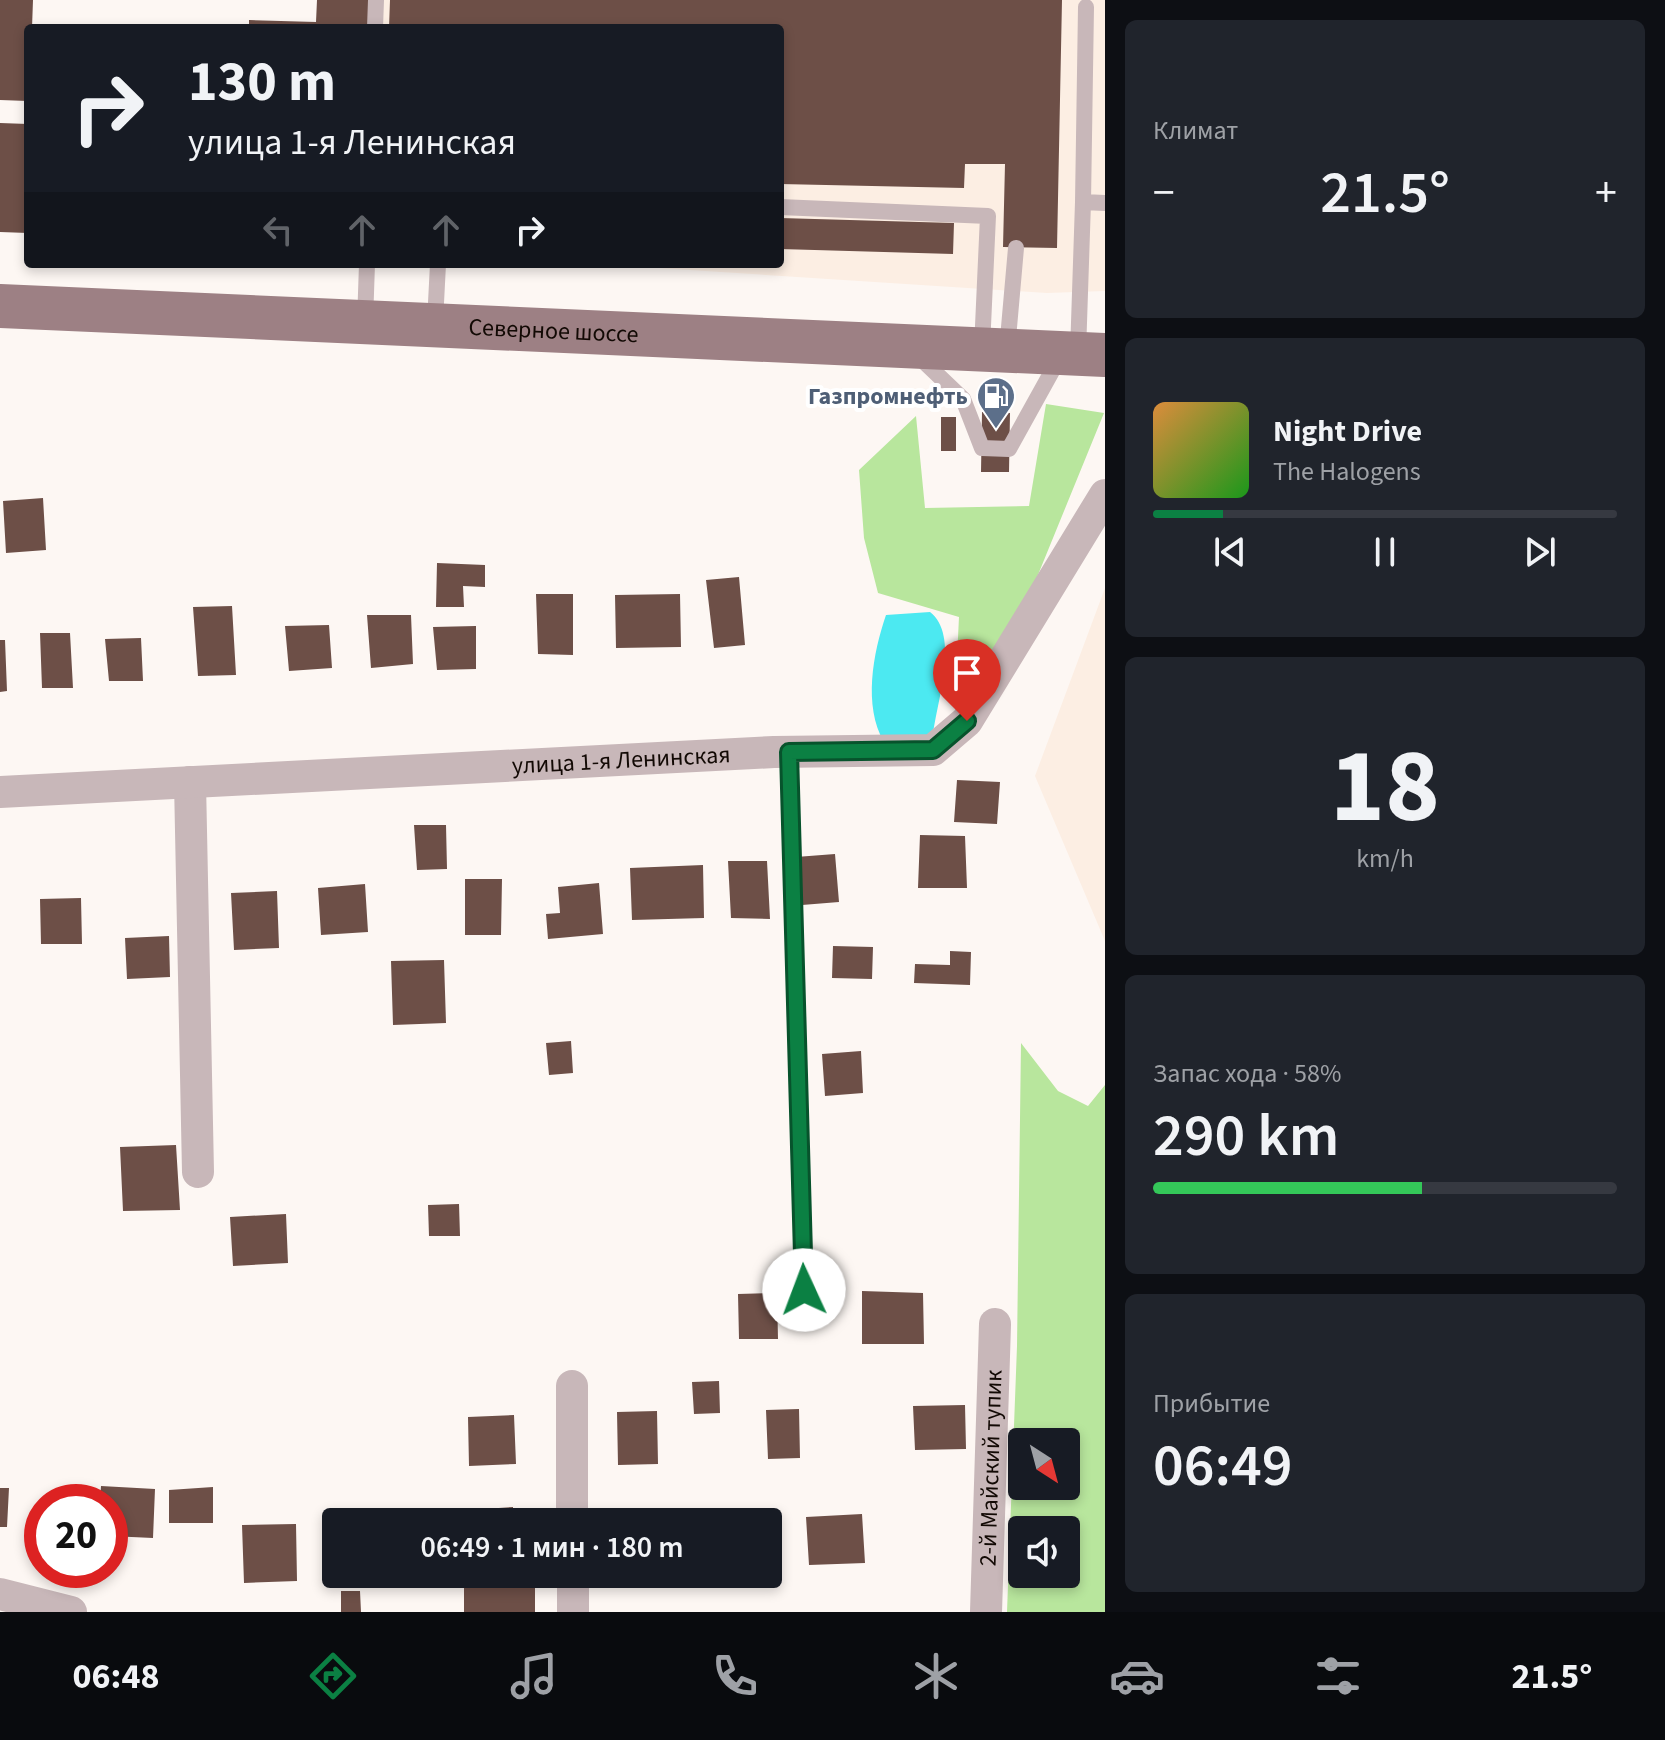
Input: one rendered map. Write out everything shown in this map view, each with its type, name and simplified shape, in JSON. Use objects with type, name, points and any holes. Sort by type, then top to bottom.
[{"type":"main road","name":"Северное шоссе","points":[[0,306],[1081,355]]},
{"type":"street","name":"улица 1-я Ленинская","points":[[0,792],[789,752],[933,750],[967,721],[1105,495]]},
{"type":"street","points":[[190,782],[198,1172]]},
{"type":"street","name":"2-й Майский тупик","points":[[986,1612],[995,1324]]},
{"type":"street","points":[[572,1386],[572,1508]]},
{"type":"street","points":[[573,1588],[573,1612]]},
{"type":"street","points":[[0,1594],[71,1612]]},
{"type":"lane","points":[[375,24],[376,0]]},
{"type":"lane","points":[[908,347],[963,399],[982,448],[1009,449],[1081,355],[1086,7]]},
{"type":"lane","points":[[1083,202],[1105,203]]},
{"type":"lane","points":[[784,207],[988,216],[994,351]]},
{"type":"lane","points":[[994,351],[1016,248]]},
{"type":"lane","points":[[365,322],[367,268]]},
{"type":"lane","points":[[435,326],[438,268]]},
{"type":"lane","points":[[789,752],[804,1290]]},
{"type":"shaded area","points":[[370,0],[1105,0],[1105,291],[1047,293],[658,268],[784,268],[784,24],[369,24]]},
{"type":"shaded area","points":[[1105,588],[1105,941],[1035,776]]},
{"type":"green space","points":[[1046,404],[1104,413],[1022,614],[955,699],[959,617],[878,593],[864,538],[859,470],[916,416],[925,508],[1029,506]]},
{"type":"green space","points":[[1021,1043],[1058,1091],[1088,1106],[1105,1085],[1105,1612],[1007,1612],[1008,1585],[1008,1588],[1080,1588],[1080,1516],[1011,1516],[1011,1500],[1080,1500],[1080,1428],[1014,1428]]},
{"type":"water","points":[[930,612],[944,636],[945,652],[933,735],[884,742],[874,712],[872,679],[886,615]]},
{"type":"building","points":[[0,0],[33,0],[32,24],[24,24],[24,101],[0,100]]},
{"type":"building","points":[[317,0],[370,0],[369,24],[249,24],[249,20],[316,22]]},
{"type":"building","points":[[390,0],[1062,0],[1057,248],[1003,247],[1005,164],[965,164],[964,188],[784,184],[784,24],[389,24]]},
{"type":"building","points":[[0,123],[24,124],[24,233],[0,232]]},
{"type":"building","points":[[784,218],[954,223],[953,254],[784,249]]},
{"type":"building","name":"Газпромнефть","points":[[982,412],[1010,413],[1009,472],[981,472]]},
{"type":"building","points":[[941,417],[956,417],[956,451],[941,451]]},
{"type":"building","points":[[43,498],[46,550],[6,553],[3,501]]},
{"type":"building","points":[[437,563],[485,565],[485,587],[463,586],[464,607],[436,607]]},
{"type":"building","points":[[739,577],[745,645],[714,648],[706,580]]},
{"type":"building","points":[[536,594],[573,594],[573,655],[538,654]]},
{"type":"building","points":[[680,594],[681,647],[616,648],[615,595]]},
{"type":"building","points":[[232,606],[236,675],[198,676],[193,607]]},
{"type":"building","points":[[367,615],[411,615],[413,664],[371,668]]},
{"type":"building","points":[[329,625],[332,668],[289,671],[285,626]]},
{"type":"building","points":[[476,626],[476,669],[437,670],[433,627]]},
{"type":"building","points":[[40,633],[70,633],[73,688],[42,688]]},
{"type":"building","points":[[141,638],[143,681],[109,681],[105,639]]},
{"type":"building","points":[[0,640],[5,640],[7,691],[0,692]]},
{"type":"building","points":[[957,780],[1000,782],[997,824],[954,822]]},
{"type":"building","points":[[414,825],[446,825],[447,869],[417,870]]},
{"type":"building","points":[[920,835],[965,836],[967,888],[918,888]]},
{"type":"building","points":[[835,854],[839,902],[802,905],[796,857]]},
{"type":"building","points":[[728,861],[767,861],[770,919],[731,918]]},
{"type":"building","points":[[703,865],[704,918],[632,920],[630,868]]},
{"type":"building","points":[[465,879],[502,879],[501,935],[465,935]]},
{"type":"building","points":[[599,883],[603,934],[548,939],[546,914],[560,913],[558,887]]},
{"type":"building","points":[[365,884],[368,932],[321,935],[318,888]]},
{"type":"building","points":[[277,891],[279,948],[234,950],[231,893]]},
{"type":"building","points":[[81,898],[82,944],[41,944],[40,899]]},
{"type":"building","points":[[169,936],[170,977],[127,979],[125,938]]},
{"type":"building","points":[[833,946],[873,947],[872,979],[832,978]]},
{"type":"building","points":[[950,951],[971,952],[970,985],[914,983],[915,964],[950,965]]},
{"type":"building","points":[[444,960],[446,1023],[393,1025],[391,961]]},
{"type":"building","points":[[571,1041],[573,1073],[549,1075],[546,1043]]},
{"type":"building","points":[[861,1051],[863,1093],[825,1096],[822,1054]]},
{"type":"building","points":[[176,1145],[180,1210],[123,1211],[120,1147]]},
{"type":"building","points":[[459,1204],[460,1236],[429,1236],[428,1205]]},
{"type":"building","points":[[286,1214],[288,1263],[233,1266],[230,1217]]},
{"type":"building","points":[[862,1291],[923,1293],[924,1344],[862,1344]]},
{"type":"building","points":[[777,1293],[778,1339],[739,1339],[738,1294]]},
{"type":"building","points":[[719,1381],[720,1413],[694,1414],[692,1382]]},
{"type":"building","points":[[965,1405],[966,1449],[915,1450],[913,1406]]},
{"type":"building","points":[[799,1409],[800,1458],[768,1459],[766,1410]]},
{"type":"building","points":[[657,1411],[658,1464],[618,1465],[617,1412]]},
{"type":"building","points":[[514,1415],[516,1464],[469,1466],[468,1417]]},
{"type":"building","points":[[213,1487],[213,1523],[169,1523],[169,1490]]},
{"type":"building","points":[[0,1488],[9,1488],[7,1527],[0,1527]]},
{"type":"building","points":[[128,1488],[155,1489],[153,1538],[128,1537]]},
{"type":"building","points":[[862,1514],[865,1563],[809,1565],[806,1517]]},
{"type":"building","points":[[296,1524],[297,1581],[244,1583],[242,1525]]},
{"type":"building","points":[[464,1588],[535,1588],[535,1612],[464,1612]]},
{"type":"building","points":[[341,1591],[360,1591],[361,1612],[341,1612]]},
{"type":"place","name":"Газпромнефть","points":[[996,430]]},
{"type":"route","points":[[804,1290],[789,752],[933,750],[967,721]]}]
